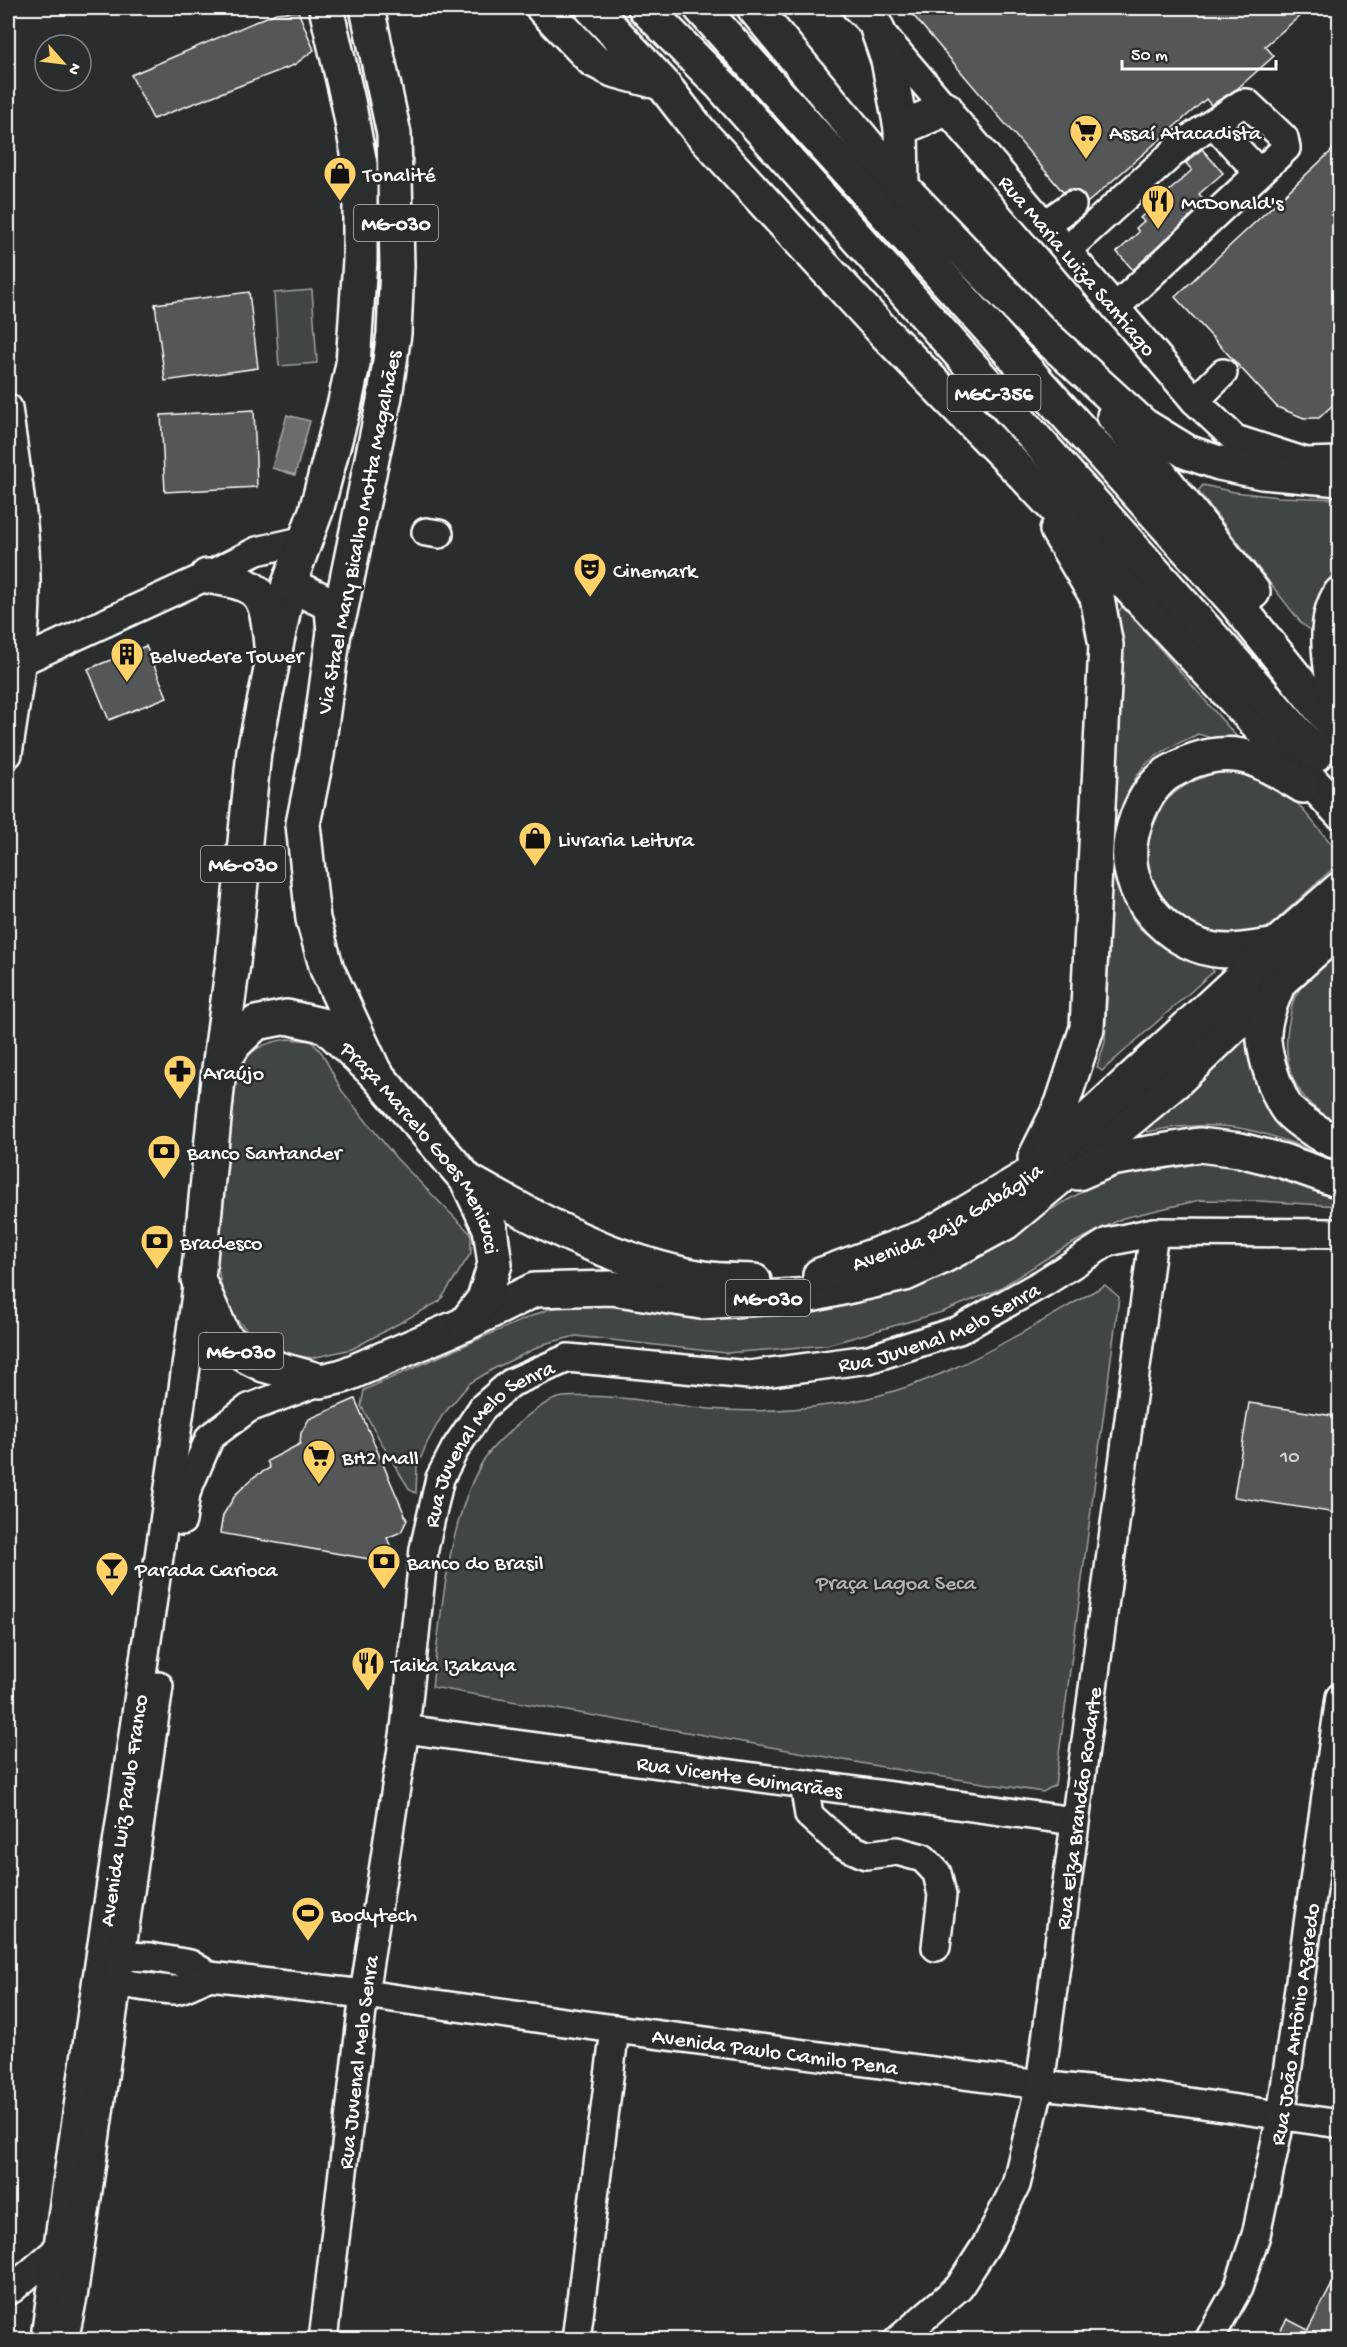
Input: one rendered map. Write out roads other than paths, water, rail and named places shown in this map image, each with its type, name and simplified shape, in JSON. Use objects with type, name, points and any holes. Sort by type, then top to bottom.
[{"type":"highway","name":"Via Stael Mary Bicalho Motta Magalhães","points":[[219,1069],[233,963],[254,751],[289,584],[316,511],[353,364],[360,261],[360,164],[326,8]]},
{"type":"highway","points":[[543,8],[593,60],[613,70],[662,83]]},
{"type":"highway","name":"MGC-356","points":[[592,8],[662,83],[700,132],[885,333],[1336,798]]},
{"type":"highway","name":"MGC-356","points":[[645,8],[737,104],[1336,798]]},
{"type":"highway","name":"MGC-356","points":[[701,8],[1235,603],[1340,733]]},
{"type":"highway","name":"MGC-356","points":[[754,8],[902,187],[1072,363],[1338,702]]},
{"type":"highway","name":"Via Stael Mary Bicalho Motta Magalhães","points":[[368,11],[394,134],[397,266],[394,333],[385,396],[340,614],[334,632],[317,755],[303,824],[313,919],[327,969],[375,1073]]},
{"type":"highway","points":[[867,18],[888,60],[901,128],[902,187]]},
{"type":"highway","points":[[901,128],[946,109]]},
{"type":"highway","points":[[1072,363],[1143,425],[1187,452],[1219,463],[1262,472],[1340,479]]},
{"type":"highway","points":[[1025,476],[1097,597],[1106,645],[1087,1028],[1038,1181]]},
{"type":"highway","points":[[207,576],[242,582],[257,591],[267,611],[273,661]]},
{"type":"highway","points":[[289,584],[324,601],[332,609],[334,632]]},
{"type":"highway","points":[[1338,702],[1329,657],[1330,624],[1335,601],[1340,594]]},
{"type":"highway","points":[[1275,946],[1228,951],[1202,946],[1182,939],[1161,924],[1146,906],[1131,869],[1133,830],[1150,792],[1166,775],[1200,757],[1221,754],[1249,757],[1336,798]]},
{"type":"highway","name":"Avenida Raja Gabáglia","points":[[465,1324],[534,1290],[612,1288],[702,1302],[811,1295],[905,1274],[940,1258],[1005,1223],[1038,1181],[1275,946],[1340,889]]},
{"type":"highway","name":"Avenida Raja Gabáglia","points":[[466,1180],[538,1220],[612,1254],[704,1278],[765,1282],[823,1274],[927,1236],[1038,1181],[1175,1082],[1337,930]]},
{"type":"highway","points":[[1279,982],[1268,1010],[1264,1038],[1268,1065],[1289,1111],[1327,1139],[1340,1143]]},
{"type":"highway","name":"Praça Marcelo Goes Menicucci","points":[[287,1017],[326,1026],[375,1073],[466,1180],[490,1228],[495,1264],[484,1299],[465,1324],[343,1376],[321,1381],[264,1365],[240,1351],[224,1337],[198,1279],[219,1069],[235,1043],[256,1023],[287,1017]]},
{"type":"highway","points":[[1038,1181],[1111,1159],[1198,1145],[1240,1150],[1282,1161],[1340,1181]]},
{"type":"street","name":"Rua Maria Luiza Santiago","points":[[867,18],[1195,401],[1235,439],[1306,462],[1340,461]]},
{"type":"street","points":[[1071,255],[1194,149],[1206,128],[1243,103],[1248,103],[1284,138],[1286,148],[1116,307]]},
{"type":"street","points":[[1206,128],[1259,173]]},
{"type":"street","points":[[1045,224],[1072,205]]},
{"type":"street","points":[[1195,401],[1223,373]]},
{"type":"street","points":[[8,408],[24,528],[26,591],[15,665],[8,754]]},
{"type":"street","points":[[15,665],[257,551],[305,540]]},
{"type":"street","points":[[257,551],[289,584]]},
{"type":"street","name":"Rua Juvenal Melo Senra","points":[[323,2340],[364,1994],[405,1729],[424,1549],[440,1478],[455,1449],[483,1407],[512,1383],[568,1358],[749,1375],[869,1359],[959,1330],[1043,1283],[1108,1242],[1154,1232],[1340,1233]]},
{"type":"street","name":"Rua Elza Brandão Rodarte","points":[[898,2340],[958,2287],[988,2242],[1016,2186],[1040,2085],[1154,1232]]},
{"type":"street","name":"Avenida Luiz Paulo Franco","points":[[49,2337],[73,2297],[107,1975],[198,1279]]},
{"type":"street","name":"Avenida Luiz Paulo Franco","points":[[49,2337],[57,2250],[107,1975],[122,1956],[186,1493],[210,1437],[249,1408],[321,1381]]},
{"type":"street","name":"Rua João Antônio Azeredo","points":[[1209,2340],[1238,2288],[1252,2246],[1281,2116],[1340,1697]]},
{"type":"street","name":"Rua Vicente Guimarães","points":[[405,1729],[1074,1821]]},
{"type":"street","points":[[804,1784],[809,1815],[841,1844],[866,1855],[897,1851],[923,1858],[937,1873],[942,1895],[936,1947]]},
{"type":"street","name":"Avenida Paulo Camilo Pena","points":[[122,1956],[190,1964],[210,1976],[364,1994],[1040,2085],[1161,2098],[1340,2124]]},
{"type":"street","name":"Avenida Paulo Camilo Pena","points":[[107,1975],[176,1990],[210,1976]]},
{"type":"street","points":[[576,2340],[615,2029]]},
{"type":"street","points":[[8,2290],[57,2250]]},
{"type":"place","name":"Assaí Atacadista","points":[[1086,160]]},
{"type":"place","name":"Tonalité","points":[[340,202]]},
{"type":"place","name":"McDonald's","points":[[1158,230]]},
{"type":"place","name":"Cinemark","points":[[590,598]]},
{"type":"place","name":"Belvedere Tower","points":[[127,683]]},
{"type":"place","name":"Livraria Leitura","points":[[535,867]]},
{"type":"place","name":"Araújo","points":[[180,1100]]},
{"type":"place","name":"Banco Santander","points":[[164,1180]]},
{"type":"place","name":"Bradesco","points":[[157,1270]]},
{"type":"place","name":"BH2 Mall","points":[[319,1485]]},
{"type":"place","name":"Banco do Brasil","points":[[384,1590]]},
{"type":"place","name":"Parada Carioca","points":[[112,1597]]},
{"type":"place","name":"Taika Izakaya","points":[[368,1692]]},
{"type":"place","name":"Bodytech","points":[[308,1942]]},
{"type":"park label","name":"Praça Lagoa Seca","points":[[896,1581]]}]
